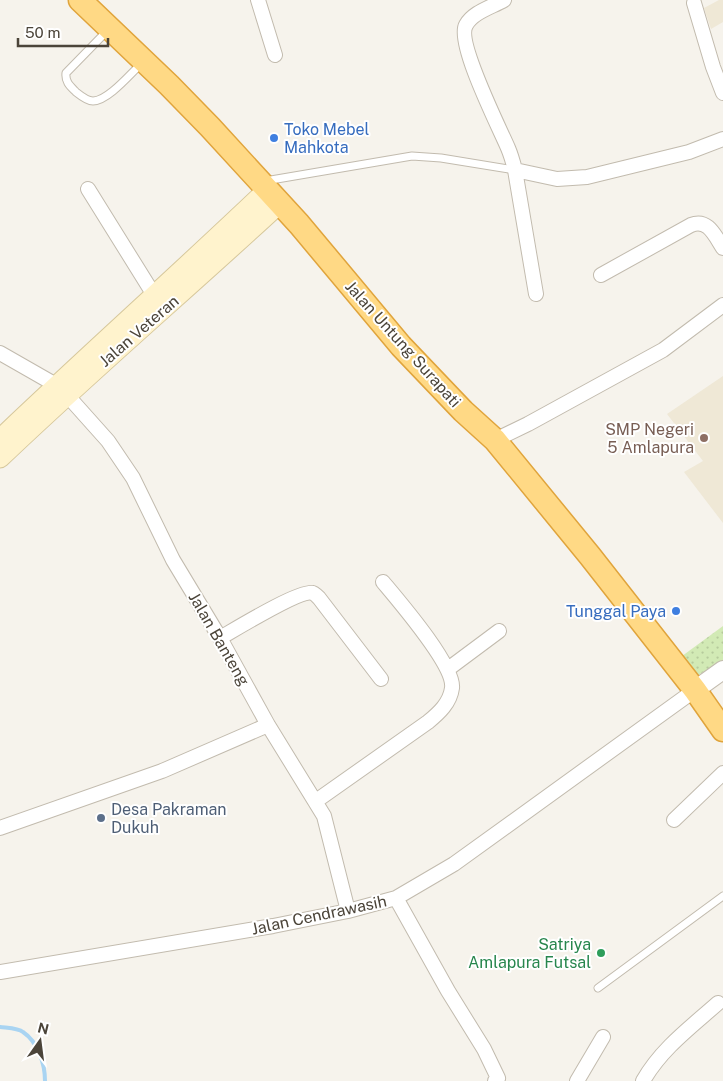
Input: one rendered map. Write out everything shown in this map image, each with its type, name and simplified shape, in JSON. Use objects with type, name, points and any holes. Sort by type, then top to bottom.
[{"type":"highway","name":"Jalan Untung Surapati","points":[[80,0],[210,127],[299,224],[401,346],[463,411],[495,440],[590,556],[695,690],[723,730]]},
{"type":"main road","name":"Jalan Veteran","points":[[0,458],[61,390],[154,296],[269,192]]},
{"type":"main road","name":"Jalan Veteran","points":[[0,439],[197,280],[269,192]]},
{"type":"street","points":[[258,0],[275,55]]},
{"type":"street","points":[[504,0],[472,17],[466,25],[464,36],[469,59],[509,150],[515,170],[536,294]]},
{"type":"street","points":[[694,3],[723,93]]},
{"type":"street","points":[[515,170],[557,178],[587,177],[689,152],[723,139]]},
{"type":"street","points":[[88,189],[154,296]]},
{"type":"street","points":[[601,275],[699,222],[706,225],[723,248]]},
{"type":"street","points":[[495,440],[663,350],[723,305]]},
{"type":"street","name":"Jalan Banteng","points":[[0,353],[61,390],[108,441],[133,478],[173,560],[220,638],[268,725],[324,816],[348,911]]},
{"type":"street","points":[[316,801],[414,732],[442,710],[450,696],[452,679],[448,669],[419,627],[383,582]]},
{"type":"street","points":[[220,638],[288,600],[306,593],[313,593],[319,598],[381,679]]},
{"type":"street","points":[[448,669],[500,632]]},
{"type":"street","points":[[695,690],[723,670]]},
{"type":"street","name":"Jalan Cendrawasih","points":[[0,972],[221,935],[348,911],[396,898],[454,864],[695,690]]},
{"type":"street","points":[[0,828],[162,771],[268,725]]},
{"type":"street","points":[[674,820],[723,772]]},
{"type":"street","points":[[396,898],[448,991],[484,1048],[498,1080]]},
{"type":"street","points":[[643,1081],[658,1059],[718,1003]]},
{"type":"street","points":[[577,1081],[602,1037]]},
{"type":"lane","points":[[110,28],[66,73],[65,80],[72,88],[82,97],[92,101],[100,100],[144,61]]},
{"type":"lane","points":[[269,192],[412,156],[441,158],[515,170]]},
{"type":"lane","points":[[598,988],[723,896]]},
{"type":"shaded area","points":[[719,0],[723,0],[723,22],[711,29],[704,8]]},
{"type":"shaded area","name":"SMP Negeri 5 Amlapura","points":[[723,376],[723,523],[684,472],[703,461],[667,414]]},
{"type":"green space","points":[[723,626],[723,661],[691,679],[678,659]]},
{"type":"waterway","points":[[0,1027],[21,1031],[33,1041],[40,1054],[45,1081]]},
{"type":"place","name":"Toko Mebel Mahkota","points":[[274,138]]},
{"type":"place","name":"SMP Negeri 5 Amlapura","points":[[704,438]]},
{"type":"place","name":"Tunggal Paya","points":[[676,611]]},
{"type":"place","name":"Desa Pakraman Dukuh","points":[[101,818]]},
{"type":"place","name":"Satriya Amlapura Futsal","points":[[601,953]]}]
